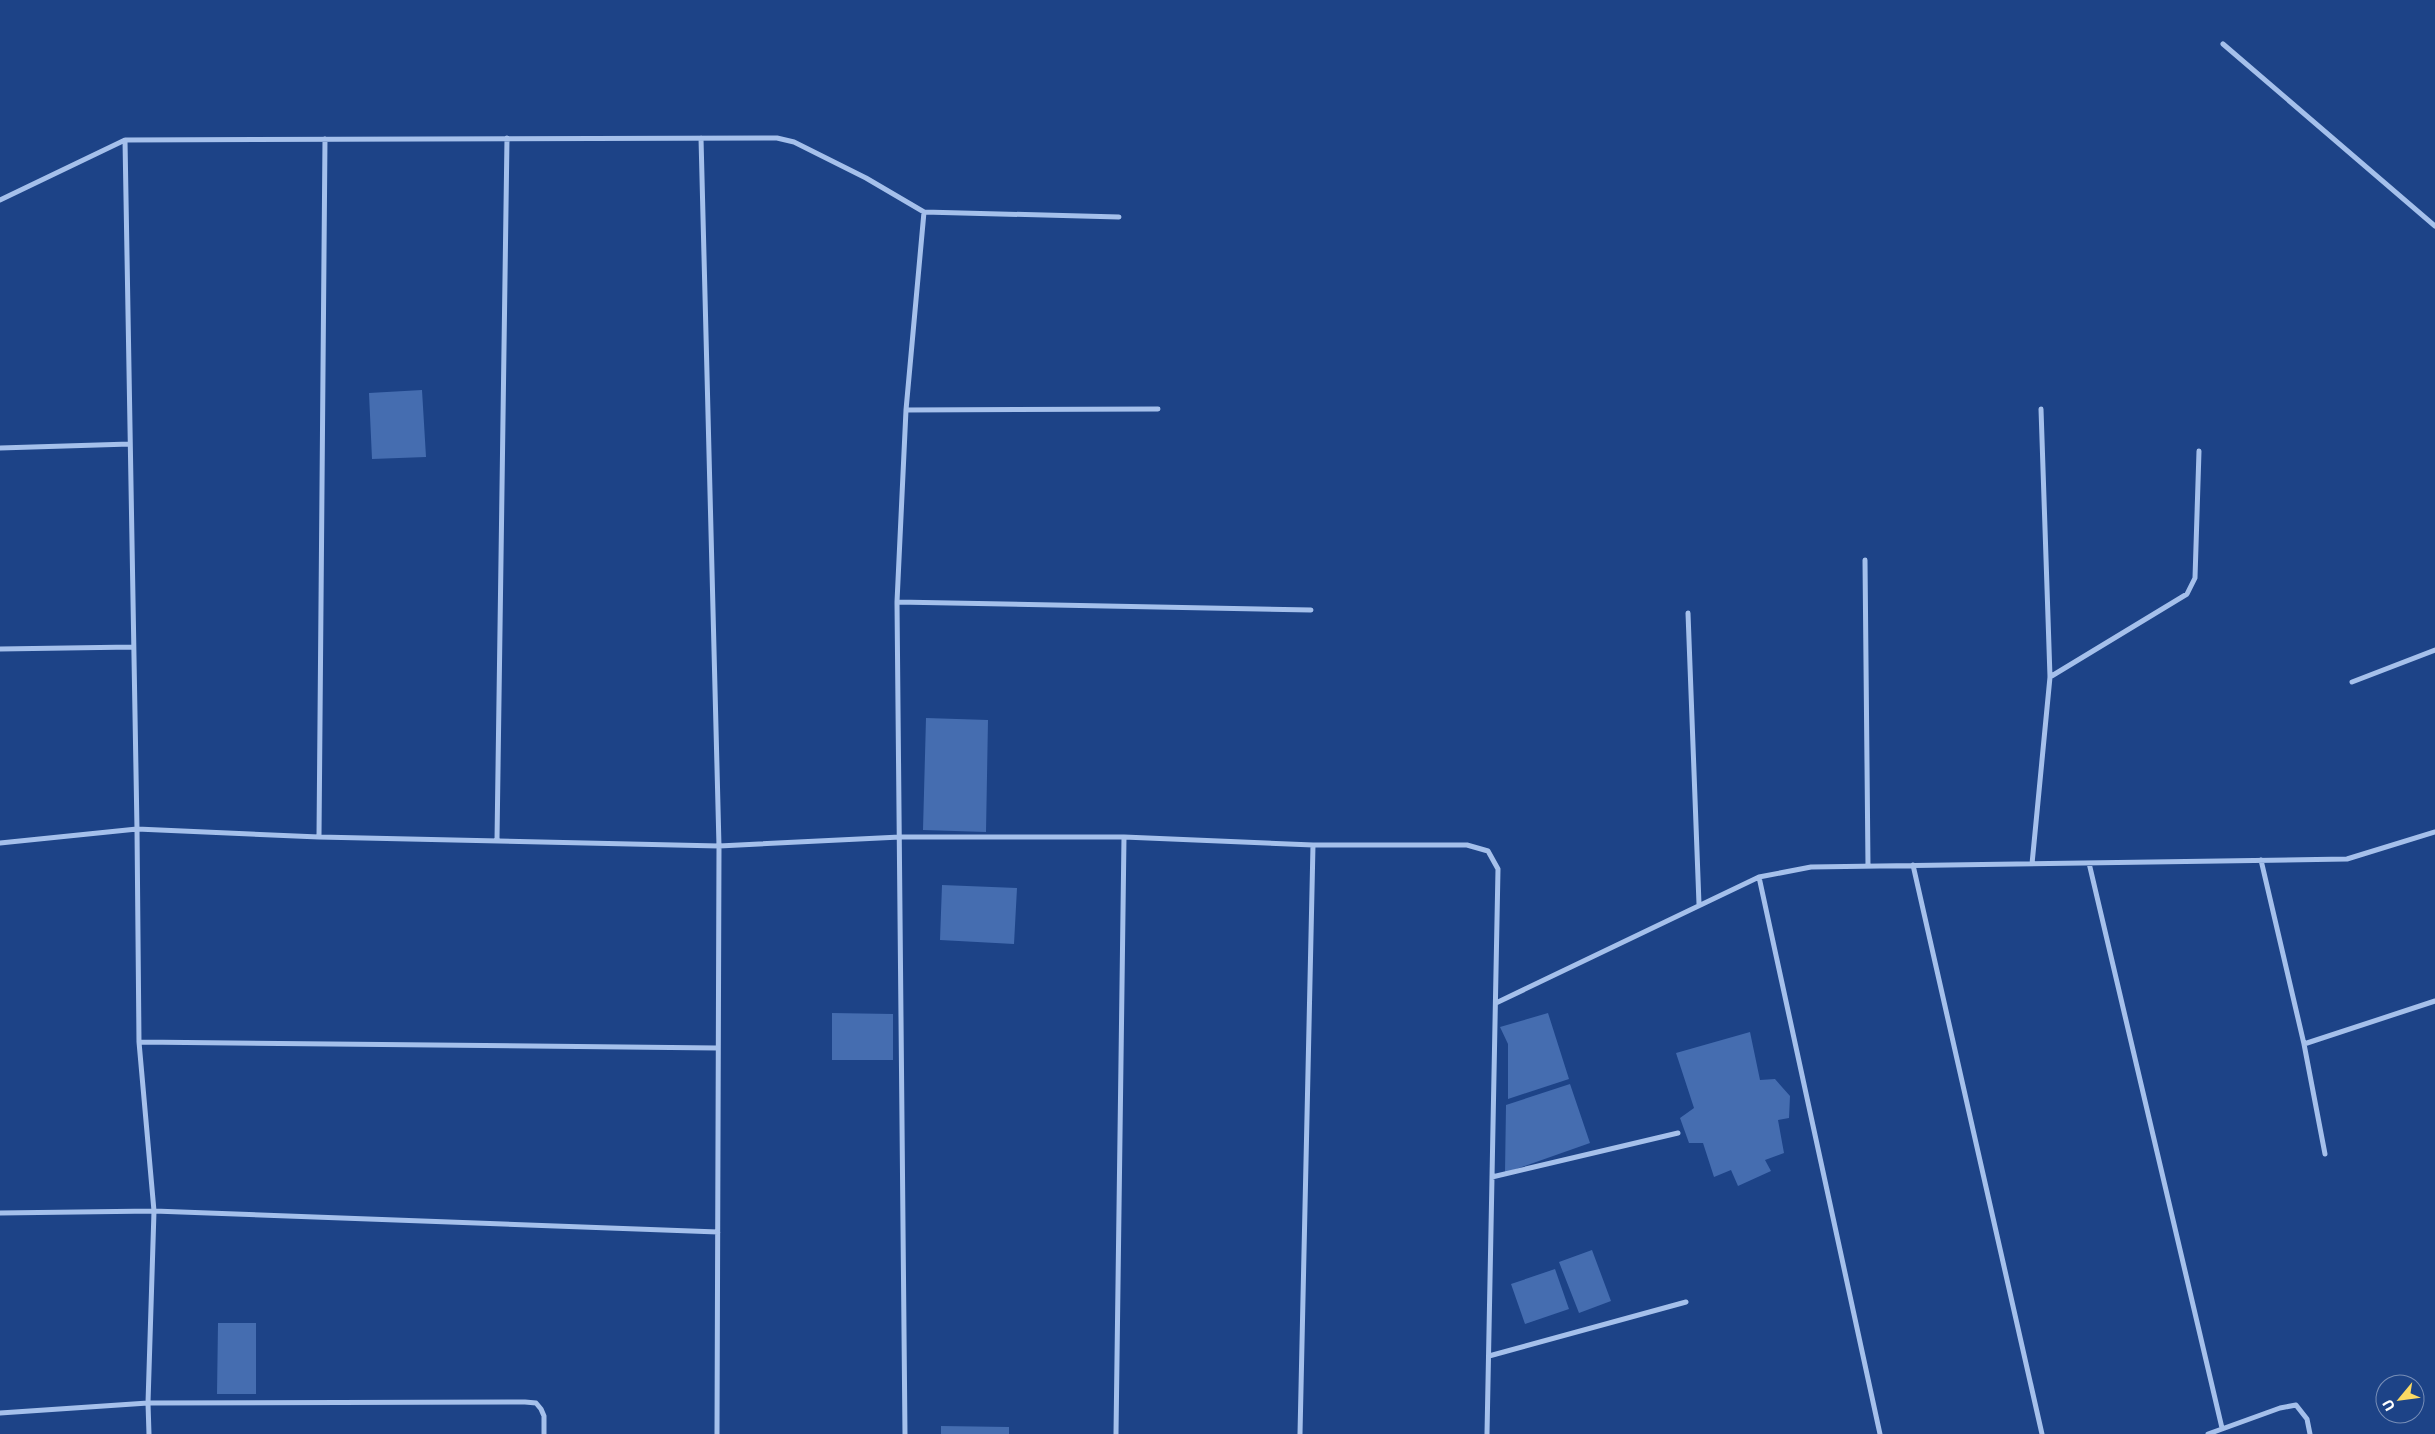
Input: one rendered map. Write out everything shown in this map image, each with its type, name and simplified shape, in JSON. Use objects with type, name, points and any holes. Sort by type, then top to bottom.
[{"type":"street","points":[[2224,44],[2435,226]]},
{"type":"street","points":[[497,840],[507,138]]},
{"type":"street","points":[[701,138],[719,846],[717,1434]]},
{"type":"street","points":[[0,200],[125,140],[778,138],[794,142],[866,178],[924,212],[1119,217]]},
{"type":"street","points":[[319,837],[325,139]]},
{"type":"street","points":[[125,140],[139,1042],[154,1211],[148,1403],[149,1434]]},
{"type":"street","points":[[905,1434],[897,602],[906,410],[924,212]]},
{"type":"street","points":[[906,410],[1158,409]]},
{"type":"street","points":[[2032,864],[2050,677],[2041,410]]},
{"type":"street","points":[[0,448],[130,444]]},
{"type":"street","points":[[2050,677],[2187,594],[2193,586],[2195,578],[2199,451]]},
{"type":"street","points":[[1865,560],[1868,866]]},
{"type":"street","points":[[897,602],[1311,610]]},
{"type":"street","points":[[1688,613],[1699,904]]},
{"type":"street","points":[[0,649],[133,647]]},
{"type":"street","points":[[2352,682],[2435,650]]},
{"type":"street","points":[[0,842],[137,829],[319,837],[719,846],[900,837],[1124,837],[1314,845],[1467,846],[1488,851],[1498,869],[1487,1434]]},
{"type":"street","points":[[1496,1003],[1699,904],[1760,877],[1811,867],[2347,860],[2435,832]]},
{"type":"street","points":[[1116,1434],[1124,837]]},
{"type":"street","points":[[1300,1434],[1314,845]]},
{"type":"street","points":[[2261,860],[2304,1044],[2325,1154]]},
{"type":"street","points":[[2089,863],[2222,1428]]},
{"type":"street","points":[[1913,865],[2042,1434]]},
{"type":"street","points":[[1760,877],[1880,1434]]},
{"type":"street","points":[[2304,1044],[2435,1001]]},
{"type":"street","points":[[139,1042],[717,1048]]},
{"type":"street","points":[[1492,1177],[1678,1133]]},
{"type":"street","points":[[0,1213],[154,1211],[718,1232]]},
{"type":"street","points":[[1489,1356],[1686,1302]]},
{"type":"street","points":[[0,1413],[148,1403],[525,1402],[536,1403],[541,1409],[544,1434]]},
{"type":"street","points":[[2208,1434],[2296,1405],[2307,1419],[2310,1434]]},
{"type":"building","points":[[422,390],[426,457],[372,459],[369,393]]},
{"type":"building","points":[[926,718],[988,720],[986,832],[923,830]]},
{"type":"building","points":[[942,885],[1017,888],[1014,944],[940,940]]},
{"type":"building","points":[[832,1013],[893,1014],[893,1060],[832,1060]]},
{"type":"building","points":[[1548,1013],[1569,1079],[1508,1099],[1508,1044],[1500,1027]]},
{"type":"building","points":[[1750,1032],[1760,1080],[1775,1079],[1790,1096],[1789,1118],[1778,1120],[1784,1153],[1765,1160],[1771,1171],[1738,1186],[1731,1170],[1714,1177],[1703,1143],[1689,1143],[1680,1118],[1694,1108],[1676,1053]]},
{"type":"building","points":[[1570,1084],[1590,1143],[1505,1173],[1506,1105]]},
{"type":"building","points":[[1592,1250],[1611,1301],[1579,1313],[1559,1262]]},
{"type":"building","points":[[1555,1269],[1569,1309],[1525,1324],[1511,1284]]},
{"type":"building","points":[[218,1323],[256,1323],[256,1394],[217,1394]]},
{"type":"building","points":[[941,1426],[1009,1427],[1009,1434],[941,1434]]}]
